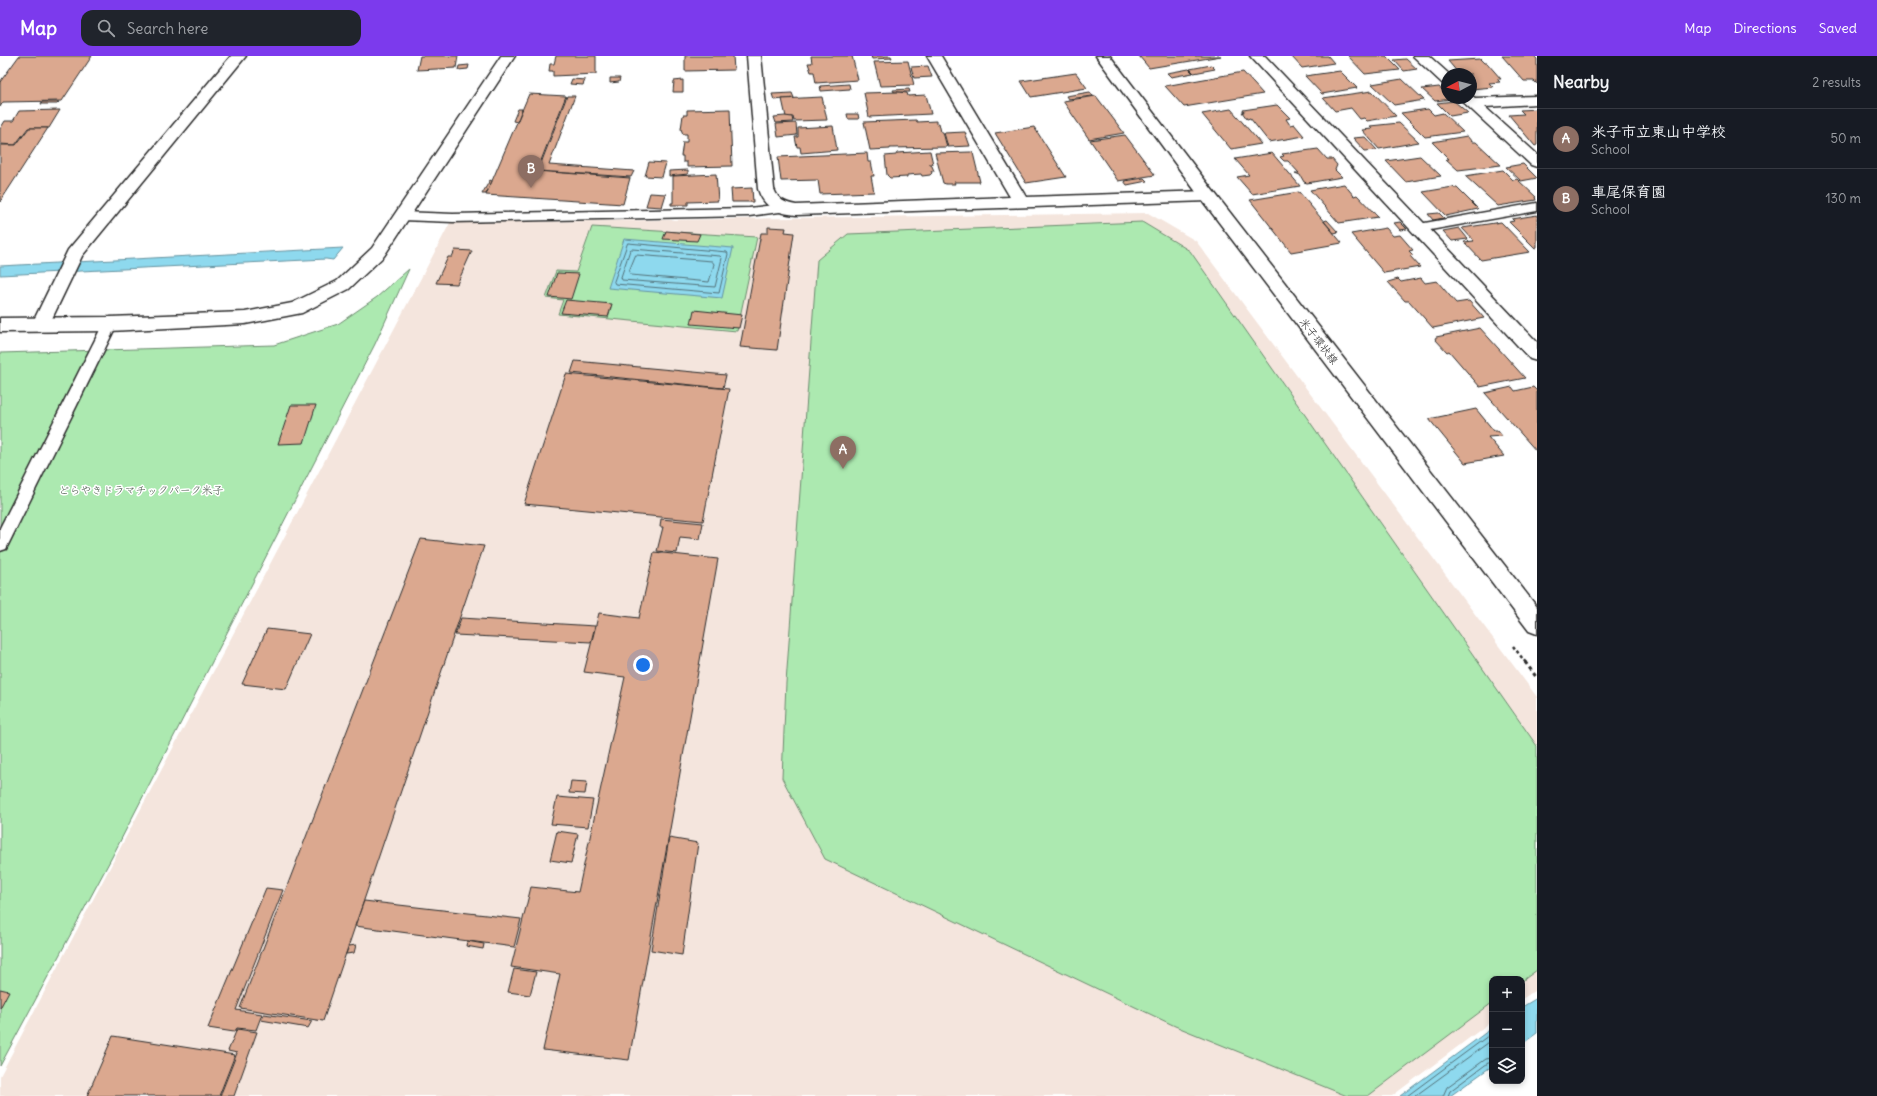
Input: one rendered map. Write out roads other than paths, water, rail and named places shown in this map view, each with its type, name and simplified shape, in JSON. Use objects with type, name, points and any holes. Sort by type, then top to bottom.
[{"type":"street","points":[[41,324],[74,254],[239,56]]},
{"type":"street","points":[[0,325],[110,324],[246,318],[296,309],[343,285],[378,252],[508,56]]},
{"type":"street","points":[[754,56],[766,189],[768,197],[772,203],[783,208],[796,210],[1020,201],[1208,196]]},
{"type":"street","points":[[934,56],[1020,201]]},
{"type":"street","name":"米子環状線","points":[[1103,56],[1208,196],[1537,624]]},
{"type":"street","points":[[1257,56],[1537,354]]},
{"type":"street","points":[[1420,56],[1441,75]]},
{"type":"street","points":[[1477,101],[1537,100]]},
{"type":"street","points":[[1472,104],[1537,162]]},
{"type":"lane","points":[[1419,228],[1537,207]]},
{"type":"lane","points":[[402,216],[453,218],[749,212],[783,208]]},
{"type":"lane","points":[[0,544],[110,324]]},
{"type":"water","points":[[624,239],[733,248],[722,298],[608,288]]},
{"type":"water","points":[[343,248],[333,260],[326,259],[0,275],[0,266]]},
{"type":"water","points":[[1537,998],[1537,1033],[1525,1042],[1525,1012],[1525,1005]]},
{"type":"water","points":[[1489,1030],[1489,1068],[1450,1096],[1400,1096]]},
{"type":"place","name":"車尾保育園","points":[[531,188]]},
{"type":"place","name":"米子市立東山中学校","points":[[843,469]]},
{"type":"park label","name":"どらやきドラマチックパーク米子","points":[[141,490]]}]
